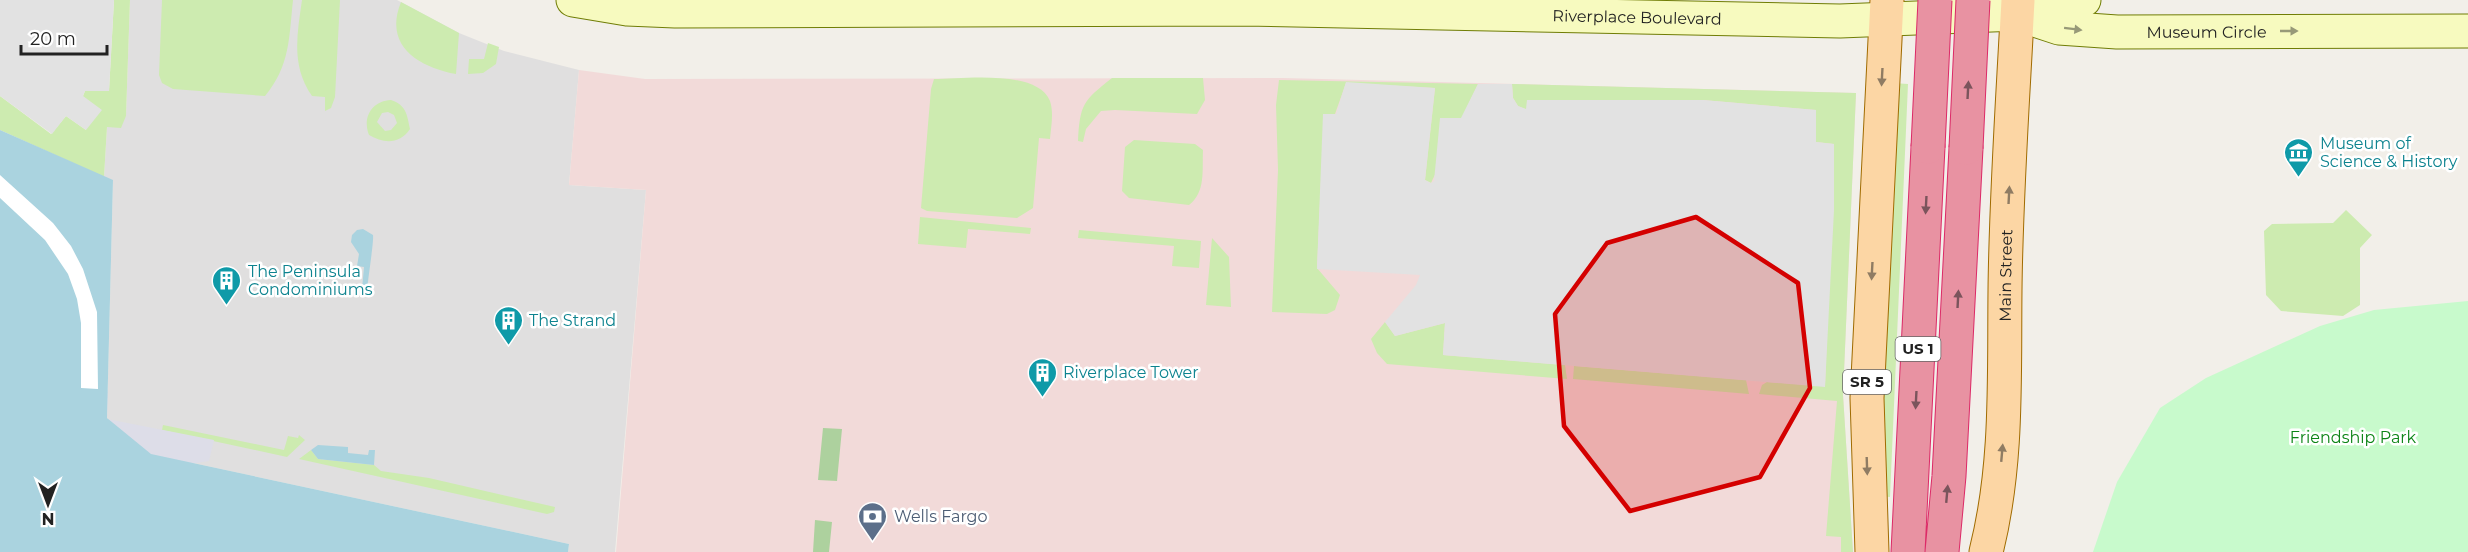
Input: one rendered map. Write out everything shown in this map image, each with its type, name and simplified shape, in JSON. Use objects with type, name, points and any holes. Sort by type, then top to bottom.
[{"type":"highway","name":"US 1","points":[[1908,552],[1935,0]]},
{"type":"highway","name":"US 1","points":[[1942,552],[1949,476],[1973,0]]},
{"type":"main road","name":"Riverplace Boulevard","points":[[573,0],[627,9],[675,11],[832,12],[1212,8],[1840,21],[1886,9],[2017,7]]},
{"type":"main road","points":[[2017,7],[2085,0]]},
{"type":"main road","name":"Museum Circle","points":[[2017,7],[2059,28],[2117,32],[2468,31]]},
{"type":"main road","name":"Main Street","points":[[1986,552],[1998,494],[2006,406],[2005,282],[2017,7]]},
{"type":"main road","name":"SR 5","points":[[1872,552],[1866,407],[1886,9]]},
{"type":"highlighted area","points":[[1696,217],[1798,283],[1810,388],[1760,477],[1630,511],[1564,426],[1555,314],[1607,243]]},
{"type":"shaded area","points":[[0,0],[114,0],[109,91],[85,91],[83,96],[102,110],[86,130],[66,116],[52,134],[0,96]]},
{"type":"shaded area","points":[[130,0],[397,0],[459,33],[504,51],[579,70],[569,185],[646,190],[615,552],[568,552],[569,544],[151,454],[107,418],[113,181],[104,177],[107,127],[126,116]]},
{"type":"shaded area","points":[[579,70],[645,79],[1283,78],[1856,93],[1843,395],[1853,552],[616,552],[646,190],[569,185]]},
{"type":"shaded area","points":[[1346,82],[1435,88],[1425,180],[1431,183],[1434,181],[1440,118],[1461,118],[1478,84],[1512,84],[1513,98],[1518,106],[1526,109],[1527,100],[1703,100],[1816,110],[1816,142],[1834,144],[1834,210],[1825,387],[1443,355],[1445,323],[1395,336],[1385,322],[1416,285],[1420,275],[1317,269],[1323,114],[1336,114]]},
{"type":"shaded area","points":[[108,389],[107,419],[214,440],[209,461],[79,482]]},
{"type":"green space","points":[[114,0],[130,0],[126,116],[121,128],[107,127],[104,177],[0,130],[0,96],[51,134],[66,116],[86,130],[83,96],[85,91],[109,91]]},
{"type":"green space","points":[[162,0],[293,0],[284,62],[265,96],[173,89],[162,83],[159,75]]},
{"type":"green space","points":[[302,0],[340,0],[335,97],[331,108],[325,111],[325,97],[312,96],[305,85],[298,62],[297,38]]},
{"type":"green space","points":[[401,2],[459,33],[456,74],[429,66],[408,52],[397,31],[397,17]]},
{"type":"green space","points":[[488,43],[499,47],[496,64],[483,73],[468,74],[469,59],[484,59]]},
{"type":"green space","points":[[1112,78],[1203,78],[1205,100],[1197,114],[1101,111],[1086,129],[1083,142],[1078,141],[1080,119],[1085,104]]},
{"type":"green space","points":[[934,79],[1015,80],[1030,84],[1042,91],[1050,101],[1052,110],[1050,139],[1039,138],[1033,208],[1017,218],[927,211],[921,208],[931,89]]},
{"type":"green space","points":[[1279,80],[1478,84],[1431,183],[1425,180],[1435,88],[1346,83],[1335,114],[1324,114],[1317,268],[1340,295],[1335,310],[1327,314],[1272,312],[1278,170],[1276,105]]},
{"type":"green space","points":[[1893,83],[1908,84],[1890,497],[1879,496]]},
{"type":"green space","points":[[1512,84],[1856,93],[1843,395],[1853,552],[1841,552],[1841,537],[1826,536],[1837,401],[1759,394],[1762,385],[1767,382],[1825,386],[1834,144],[1816,142],[1816,110],[1703,100],[1527,100],[1527,110],[1518,106],[1513,98]]},
{"type":"green space","points":[[384,101],[396,102],[403,107],[407,115],[410,129],[397,140],[380,140],[369,135],[367,122],[370,111]],"holes":[[[388,112],[394,115],[397,123],[391,130],[385,131],[377,122],[382,113]]]},
{"type":"green space","points":[[1134,140],[1195,144],[1203,150],[1201,187],[1189,205],[1129,198],[1122,191],[1125,147]]},
{"type":"green space","points":[[2346,210],[2372,235],[2360,248],[2360,305],[2343,316],[2281,311],[2266,295],[2264,231],[2272,224],[2333,223]]},
{"type":"green space","points":[[920,217],[1031,228],[1030,234],[968,229],[966,248],[918,244]]},
{"type":"green space","points":[[1079,230],[1201,241],[1199,268],[1172,266],[1174,246],[1078,238]]},
{"type":"green space","points":[[1212,238],[1229,257],[1231,307],[1206,305]]},
{"type":"green space","name":"Friendship Park","points":[[2468,301],[2468,552],[2093,552],[2117,482],[2160,408],[2206,378],[2320,326],[2374,310]]},
{"type":"green space","points":[[1385,322],[1395,336],[1445,323],[1443,355],[1565,365],[1567,379],[1387,364],[1377,353],[1371,339]]},
{"type":"green space","points":[[1574,366],[1746,380],[1749,394],[1573,379]]},
{"type":"green space","points":[[163,425],[284,450],[288,436],[298,438],[299,435],[305,440],[287,457],[162,430]]},
{"type":"green space","points":[[823,428],[842,429],[837,481],[818,480]]},
{"type":"green space","points":[[311,450],[318,459],[374,465],[381,471],[429,478],[555,507],[554,512],[547,514],[299,459]]},
{"type":"green space","points":[[815,520],[832,522],[829,552],[813,552]]},
{"type":"water","points":[[0,130],[113,180],[107,418],[151,454],[569,544],[568,552],[0,552]]},
{"type":"water","points":[[363,229],[373,235],[367,290],[362,289],[364,267],[357,266],[359,254],[351,242],[352,235],[357,230]]},
{"type":"water","points":[[318,445],[348,447],[348,453],[368,455],[369,450],[375,450],[374,465],[318,459],[311,450]]},
{"type":"pier","points":[[0,175],[53,223],[71,246],[83,269],[97,312],[98,389],[81,388],[81,323],[77,299],[68,274],[45,240],[0,198]]},
{"type":"place","name":"Museum of Science & History","points":[[2299,178]]},
{"type":"place","name":"The Peninsula Condominiums","points":[[227,306]]},
{"type":"place","name":"The Strand","points":[[508,346]]},
{"type":"place","name":"Riverplace Tower","points":[[1042,398]]},
{"type":"place","name":"Wells Fargo","points":[[873,542]]}]
